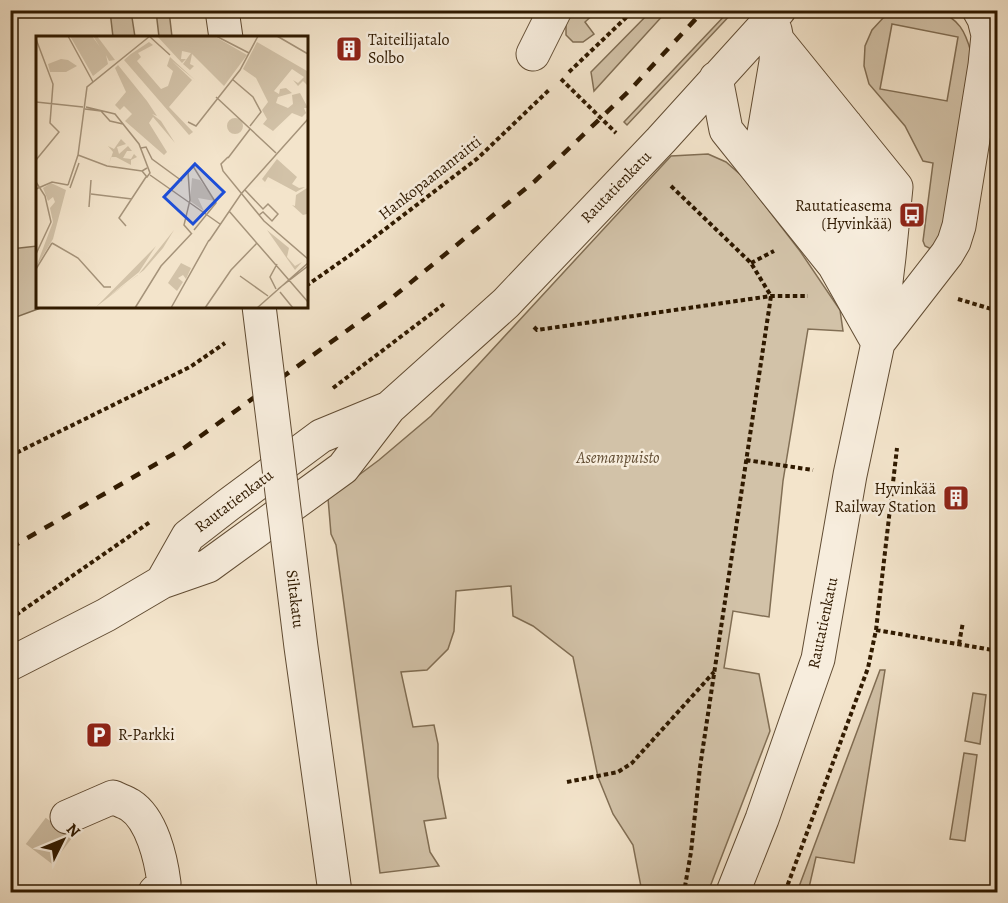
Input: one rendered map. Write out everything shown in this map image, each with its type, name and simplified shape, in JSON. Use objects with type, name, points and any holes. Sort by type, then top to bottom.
[{"type":"street","points":[[222,10],[226,36]]},
{"type":"street","points":[[533,54],[555,10]]},
{"type":"street","name":"Rautatienkatu","points":[[733,892],[762,819],[818,659],[850,475],[878,343],[947,255],[959,226],[985,65],[987,35],[984,19],[979,10]]},
{"type":"street","points":[[776,22],[801,70],[896,187],[878,343]]},
{"type":"street","points":[[758,168],[776,62],[776,22]]},
{"type":"street","name":"Rautatienkatu","points":[[10,664],[106,615],[162,582],[208,566],[343,468],[389,408],[506,303],[652,150],[716,78],[776,22]]},
{"type":"street","points":[[782,199],[801,70]]},
{"type":"street","points":[[716,78],[726,130],[782,199],[794,239],[834,265],[878,343]]},
{"type":"street","points":[[794,239],[816,177],[824,99]]},
{"type":"street","points":[[834,265],[846,125]]},
{"type":"street","name":"Rautatienkatu","points":[[652,150],[703,131],[726,130]]},
{"type":"street","points":[[855,300],[872,159]]},
{"type":"street","name":"Siltakatu","points":[[259,308],[301,647],[335,892]]},
{"type":"street","points":[[67,817],[113,797],[132,806],[142,817],[153,838],[161,862],[164,882],[155,892]]},
{"type":"path","name":"Hankopaananraitti","points":[[308,285],[363,246],[478,158],[634,10]]},
{"type":"path","points":[[561,79],[652,150],[751,263],[771,296],[700,767],[691,852],[684,892]]},
{"type":"path","points":[[751,263],[794,239]]},
{"type":"path","points":[[537,330],[781,296]]},
{"type":"path","points":[[10,456],[190,367],[228,340]]},
{"type":"path","points":[[785,892],[868,668],[876,630],[898,446]]},
{"type":"path","points":[[893,486],[914,490],[915,484],[909,483]]},
{"type":"path","points":[[959,644],[963,622]]},
{"type":"path","points":[[876,630],[998,651]]},
{"type":"path","points":[[567,782],[618,772],[632,763],[715,672]]},
{"type":"green space","points":[[652,10],[667,11],[594,91],[591,72]]},
{"type":"green space","points":[[110,11],[131,11],[135,36],[113,36]]},
{"type":"green space","points":[[156,11],[169,11],[172,36],[159,36]]},
{"type":"green space","points":[[570,11],[597,11],[585,22],[594,34],[583,42],[573,42],[566,35],[566,24]]},
{"type":"green space","points":[[729,11],[734,11],[627,125],[624,122]]},
{"type":"green space","points":[[898,11],[938,11],[956,22],[971,52],[951,208],[933,250],[925,246],[923,241],[933,163],[923,161],[905,126],[869,84],[864,66],[865,46],[872,30],[883,18]],"holes":[[[892,24],[958,37],[947,101],[880,89]]]},
{"type":"green space","name":"Asemanpuisto","points":[[708,154],[726,162],[742,176],[800,251],[840,310],[843,331],[808,329],[783,481],[769,617],[733,611],[724,668],[759,674],[770,731],[708,892],[642,892],[633,845],[613,814],[598,777],[573,657],[533,626],[513,616],[511,586],[456,591],[454,631],[448,649],[427,670],[401,672],[413,727],[434,725],[438,744],[438,777],[446,818],[424,821],[430,852],[439,866],[380,873],[336,545],[331,534],[328,498],[379,460],[431,416],[671,156]]},
{"type":"green space","points":[[36,246],[36,308],[41,308],[11,319],[11,249]]},
{"type":"green space","points":[[880,670],[885,670],[854,863],[816,857],[808,892],[797,892]]},
{"type":"green space","points":[[973,693],[986,695],[980,744],[965,741]]},
{"type":"green space","points":[[964,753],[977,755],[965,841],[950,839]]},
{"type":"tunnel","points":[[39,854],[67,817]]},
{"type":"railway","points":[[10,548],[184,448],[388,301],[535,181],[629,91],[704,10]]},
{"type":"place","name":"Taiteilijatalo Solbo","points":[[349,49]]},
{"type":"place","name":"Rautatieasema (Hyvinkää)","points":[[912,215]]},
{"type":"place","name":"Hyvinkää Railway Station","points":[[956,498]]},
{"type":"place","name":"R-Parkki","points":[[99,735]]}]
